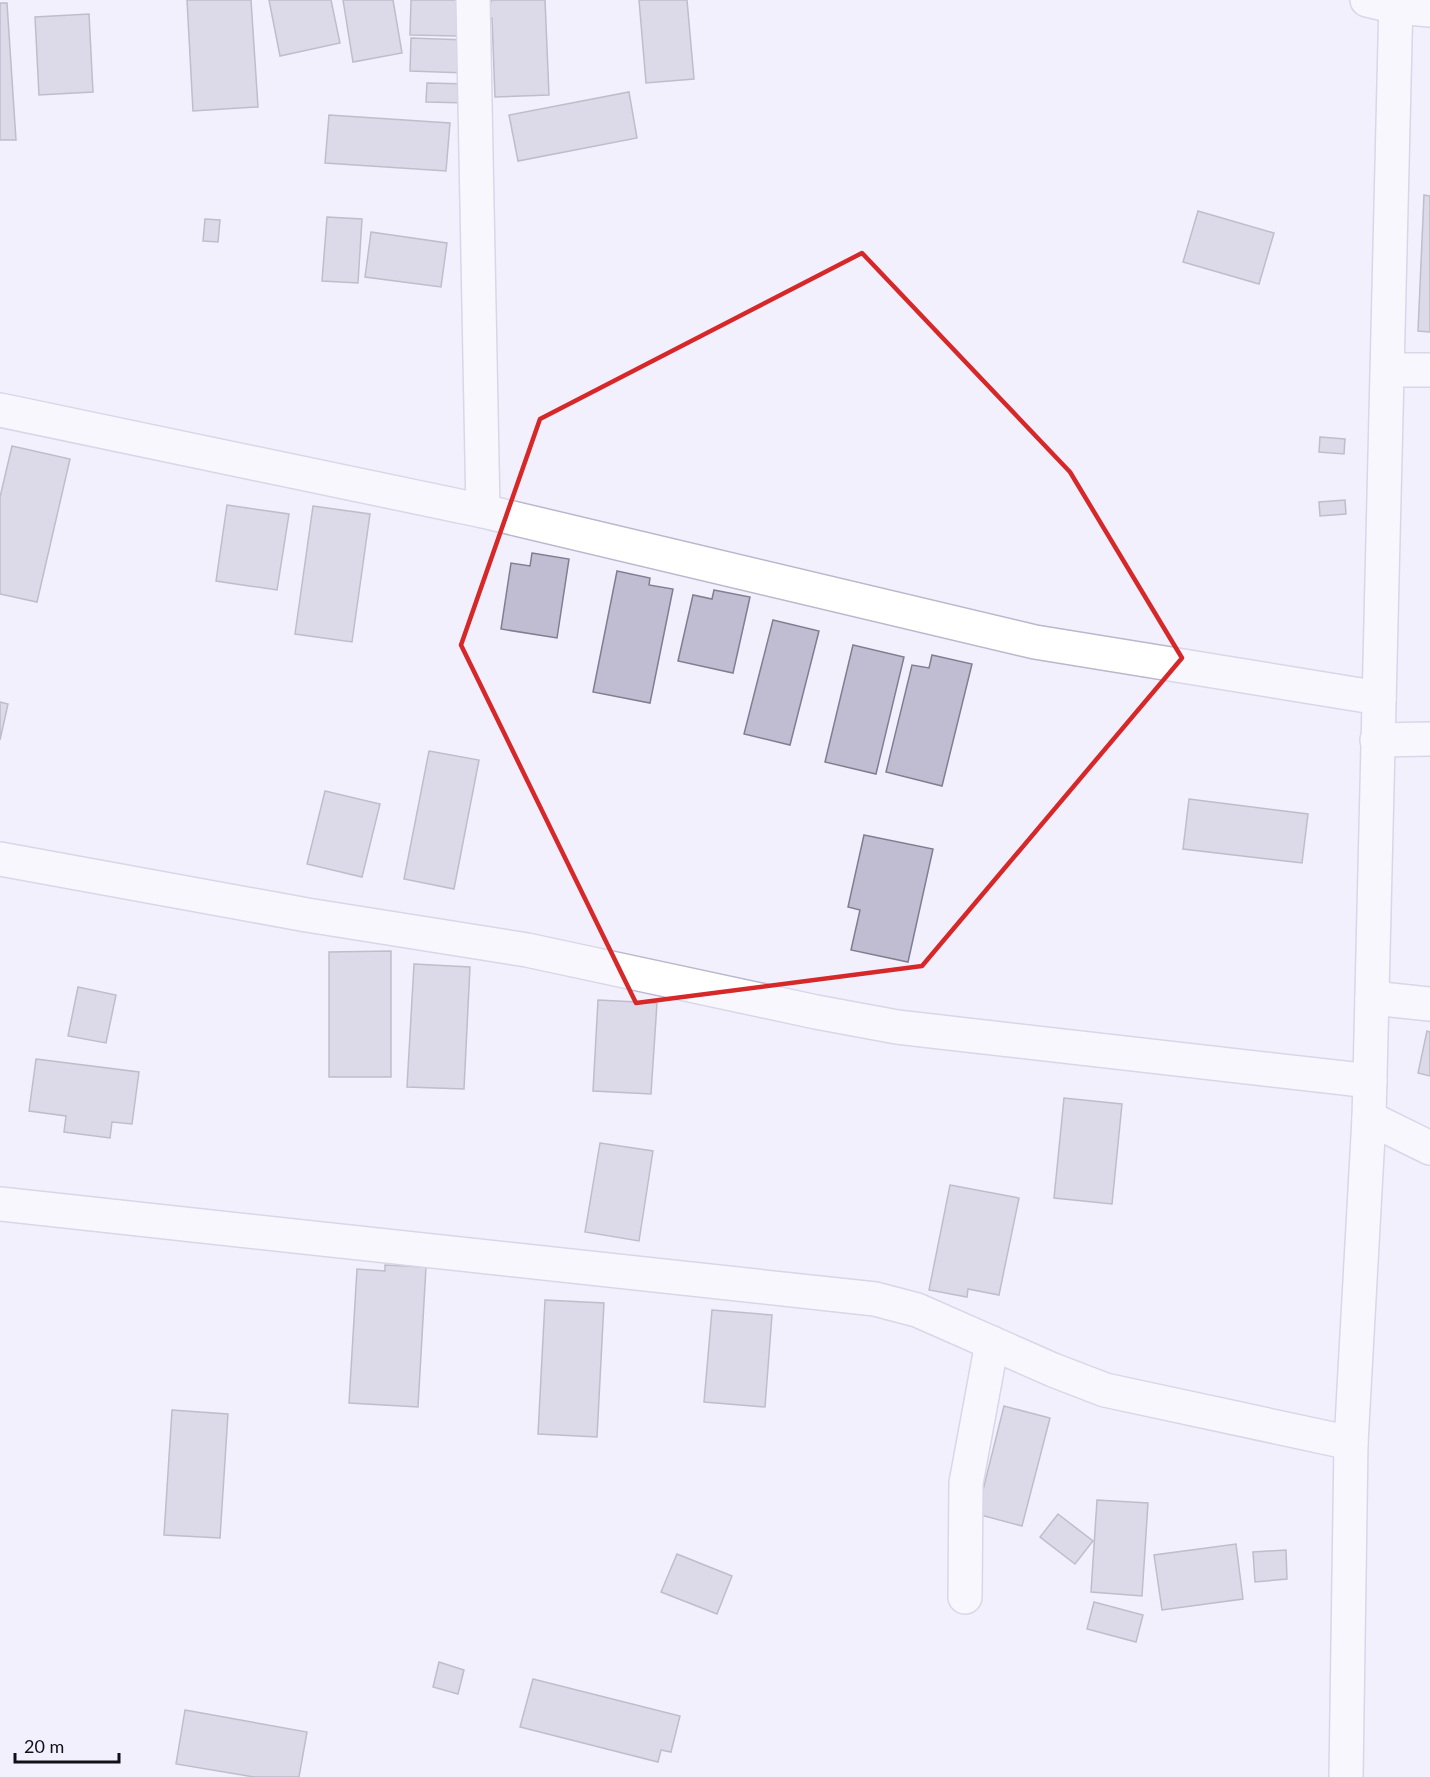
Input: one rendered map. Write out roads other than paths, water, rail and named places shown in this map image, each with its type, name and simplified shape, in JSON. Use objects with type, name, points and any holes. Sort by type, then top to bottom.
[{"type":"street","points":[[473,0],[483,511]]},
{"type":"street","points":[[1346,1777],[1351,1443],[1369,1118],[1388,370],[1386,2],[1430,10]]},
{"type":"street","points":[[1388,370],[1430,370]]},
{"type":"street","points":[[0,410],[483,511],[1035,642],[1379,698]]},
{"type":"street","points":[[1377,740],[1430,739]]},
{"type":"street","points":[[0,859],[307,915],[527,950],[897,1028],[1370,1081]]},
{"type":"street","points":[[1372,998],[1430,1004]]},
{"type":"street","points":[[1369,1118],[1430,1148]]},
{"type":"street","points":[[0,1204],[875,1299],[916,1310],[1053,1370],[1105,1390],[1351,1443]]},
{"type":"street","points":[[965,1597],[966,1483],[992,1342]]}]
